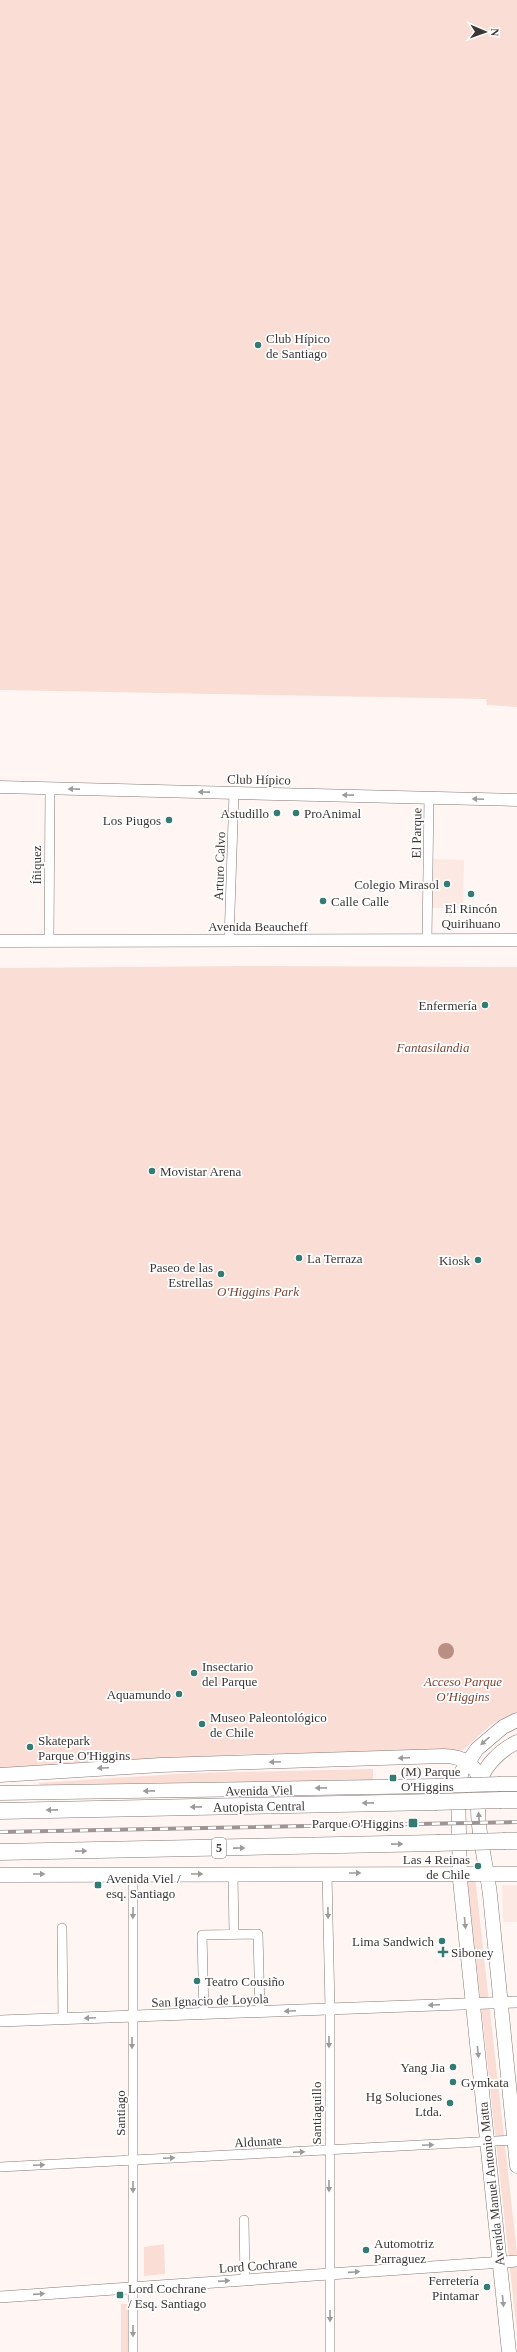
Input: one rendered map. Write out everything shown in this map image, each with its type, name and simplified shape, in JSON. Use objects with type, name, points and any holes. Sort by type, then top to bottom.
[{"type":"highway","name":"Autopista Central","points":[[0,1811],[435,1802],[500,1792],[517,1800]]},
{"type":"highway","name":"5","points":[[0,1852],[511,1841]]},
{"type":"main road","name":"Club Hípico","points":[[0,787],[517,800]]},
{"type":"main road","name":"Avenida Beaucheff","points":[[0,941],[517,940]]},
{"type":"main road","points":[[467,1761],[494,1734],[517,1720]]},
{"type":"main road","points":[[480,1783],[482,1777],[493,1761],[517,1742]]},
{"type":"main road","points":[[0,1775],[161,1765],[444,1756],[456,1756],[467,1761],[475,1768],[480,1783],[480,1825],[487,1874],[516,2140],[517,2166]]},
{"type":"main road","name":"Avenida Manuel Antonio Matta","points":[[467,1761],[462,1771],[458,1788],[460,1873],[508,2352]]},
{"type":"main road","name":"Avenida Viel","points":[[0,1793],[436,1786],[500,1792],[517,1784]]},
{"type":"main road","points":[[0,1875],[517,1874]]},
{"type":"street","name":"Íñiquez","points":[[49,941],[50,788]]},
{"type":"street","name":"Arturo Calvo","points":[[229,940],[234,792]]},
{"type":"street","name":"El Parque","points":[[427,940],[430,797]]},
{"type":"street","name":"Santiago","points":[[133,1874],[132,2016],[134,2352]]},
{"type":"street","points":[[233,1874],[234,1934]]},
{"type":"street","name":"Santiaguillo","points":[[327,1874],[330,2009],[330,2352]]},
{"type":"street","points":[[62,1928],[62,2019]]},
{"type":"street","points":[[204,2014],[202,1935],[258,1934],[260,2012]]},
{"type":"street","name":"San Ignacio de Loyola","points":[[0,2021],[517,2002]]},
{"type":"street","name":"Aldunate","points":[[0,2167],[516,2140]]},
{"type":"street","points":[[244,2220],[245,2280]]},
{"type":"street","name":"Lord Cochrane","points":[[0,2297],[517,2261]]},
{"type":"shaded area","name":"Colegio Mirasol","points":[[431,859],[464,860],[463,908],[430,908]]},
{"type":"shaded area","points":[[446,1643],[452,1645],[454,1651],[452,1657],[446,1659],[440,1657],[438,1651],[440,1645]]},
{"type":"shaded area","points":[[502,1885],[517,1885],[517,1922],[503,1922]]},
{"type":"green space","name":"Club Hípico de Santiago","points":[[0,0],[517,0],[517,707],[487,705],[486,699],[0,690]]},
{"type":"green space","name":"O'Higgins Park","points":[[246,966],[517,967],[517,1712],[492,1724],[463,1750],[404,1754],[404,1750],[386,1752],[250,1754],[0,1768],[0,968]]},
{"type":"green space","points":[[373,1769],[373,1780],[40,1785],[38,1783],[192,1773]]},
{"type":"green space","points":[[475,1876],[517,2253],[517,2333],[467,1877]]},
{"type":"green space","points":[[164,2244],[165,2274],[144,2276],[144,2247]]},
{"type":"green space","points":[[121,2304],[129,2304],[129,2352],[121,2352]]},
{"type":"railway","points":[[0,1832],[517,1822]]},
{"type":"place","name":"Club Hípico de Santiago","points":[[258,345]]},
{"type":"place","name":"Astudillo","points":[[277,813]]},
{"type":"place","name":"ProAnimal","points":[[296,813]]},
{"type":"place","name":"Los Piugos","points":[[169,820]]},
{"type":"place","name":"Colegio Mirasol","points":[[447,884]]},
{"type":"place","name":"El Rincón Quirihuano","points":[[471,894]]},
{"type":"place","name":"Calle Calle","points":[[323,901]]},
{"type":"place","name":"Enfermería","points":[[485,1005]]},
{"type":"place","name":"Movistar Arena","points":[[152,1171]]},
{"type":"place","name":"La Terraza","points":[[299,1258]]},
{"type":"place","name":"Kiosk","points":[[478,1260]]},
{"type":"place","name":"Paseo de las Estrellas","points":[[221,1274]]},
{"type":"place","name":"Insectario del Parque","points":[[194,1673]]},
{"type":"place","name":"Aquamundo","points":[[179,1694]]},
{"type":"place","name":"Museo Paleontológico de Chile","points":[[202,1724]]},
{"type":"place","name":"Skatepark Parque O'Higgins","points":[[30,1747]]},
{"type":"place","name":"(M) Parque O'Higgins","points":[[393,1778]]},
{"type":"place","name":"Parque O'Higgins","points":[[413,1823]]},
{"type":"place","name":"Las 4 Reinas de Chile","points":[[478,1866]]},
{"type":"place","name":"Avenida Viel / esq. Santiago","points":[[98,1885]]},
{"type":"place","name":"Lima Sandwich","points":[[442,1941]]},
{"type":"place","name":"Siboney","points":[[443,1952]]},
{"type":"place","name":"Teatro Cousiño","points":[[197,1981]]},
{"type":"place","name":"Yang Jia","points":[[453,2067]]},
{"type":"place","name":"Gymkata","points":[[453,2082]]},
{"type":"place","name":"Hg Soluciones Ltda.","points":[[450,2103]]},
{"type":"place","name":"Automotriz Parraguez","points":[[366,2250]]},
{"type":"place","name":"Ferretería Pintamar","points":[[487,2287]]},
{"type":"place","name":"Lord Cochrane / Esq. Santiago","points":[[120,2295]]},
{"type":"park label","name":"Fantasilandia","points":[[433,1047]]},
{"type":"park label","name":"Acceso Parque O'Higgins","points":[[463,1688]]}]
